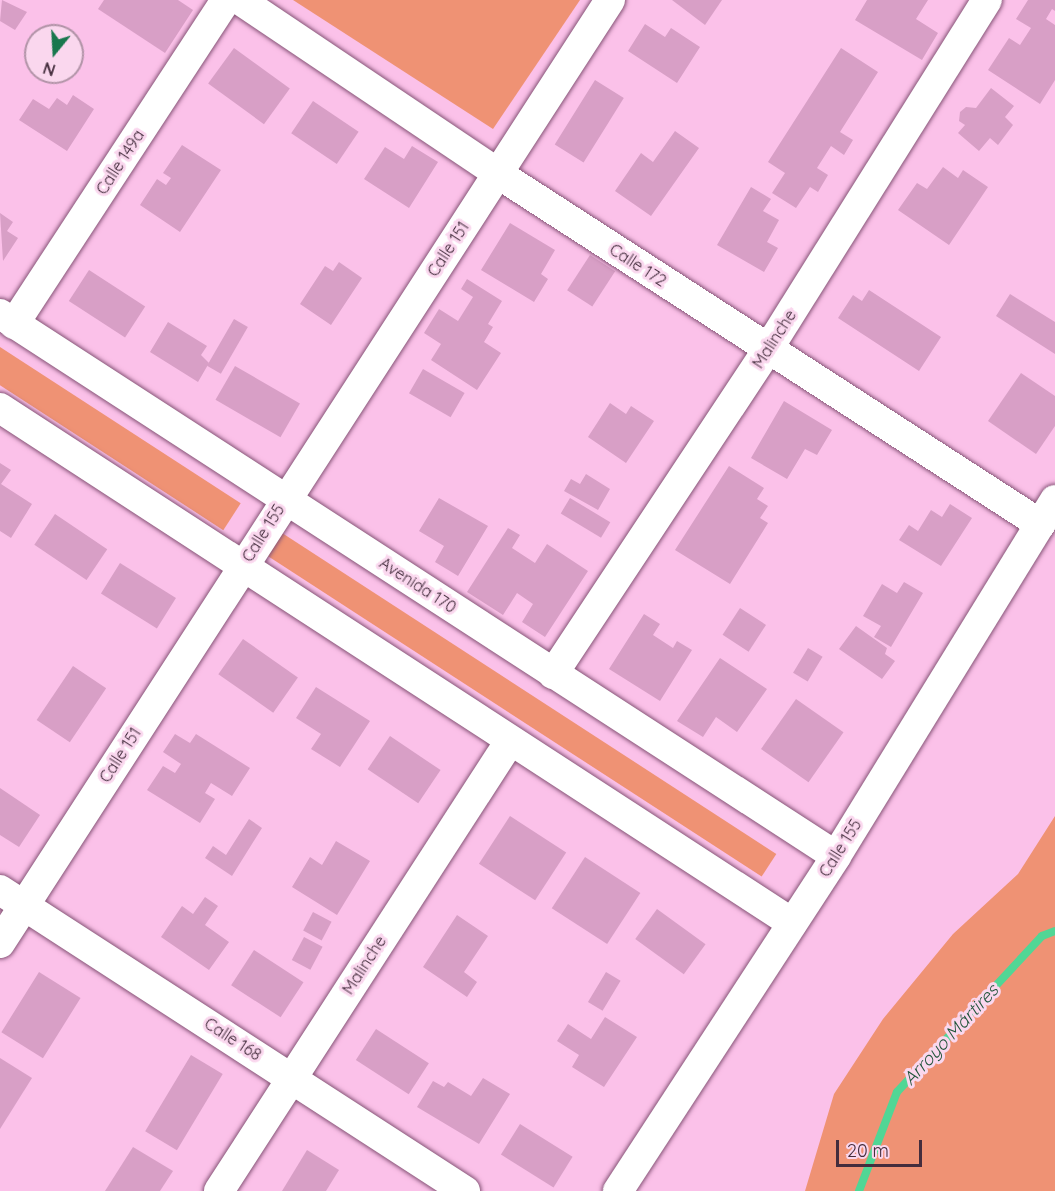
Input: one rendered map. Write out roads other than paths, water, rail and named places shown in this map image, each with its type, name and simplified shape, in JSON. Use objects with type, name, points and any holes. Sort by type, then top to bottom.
[{"type":"street","name":"Calle 149a","points":[[7,319],[226,0]]},
{"type":"street","name":"Calle 172","points":[[240,0],[497,173],[768,349],[1047,512]]},
{"type":"street","name":"Calle 151","points":[[285,498],[610,0]]},
{"type":"street","name":"Malinche","points":[[553,675],[768,349],[987,0]]},
{"type":"street","name":"Avenida 170","points":[[7,319],[285,498],[553,675],[836,856]]},
{"type":"street","points":[[0,408],[241,568],[792,923]]},
{"type":"street","name":"Calle 155","points":[[241,568],[285,498]]},
{"type":"street","name":"Calle 155","points":[[618,1191],[836,856],[1047,512]]},
{"type":"street","name":"Calle 151","points":[[0,943],[12,897],[241,568]]},
{"type":"street","name":"Malinche","points":[[219,1191],[510,741]]},
{"type":"street","name":"Calle 168","points":[[12,897],[465,1191]]},
{"type":"waterway","name":"Arroyo Mártires","points":[[859,1191],[897,1092],[1042,936],[1055,931]]}]
